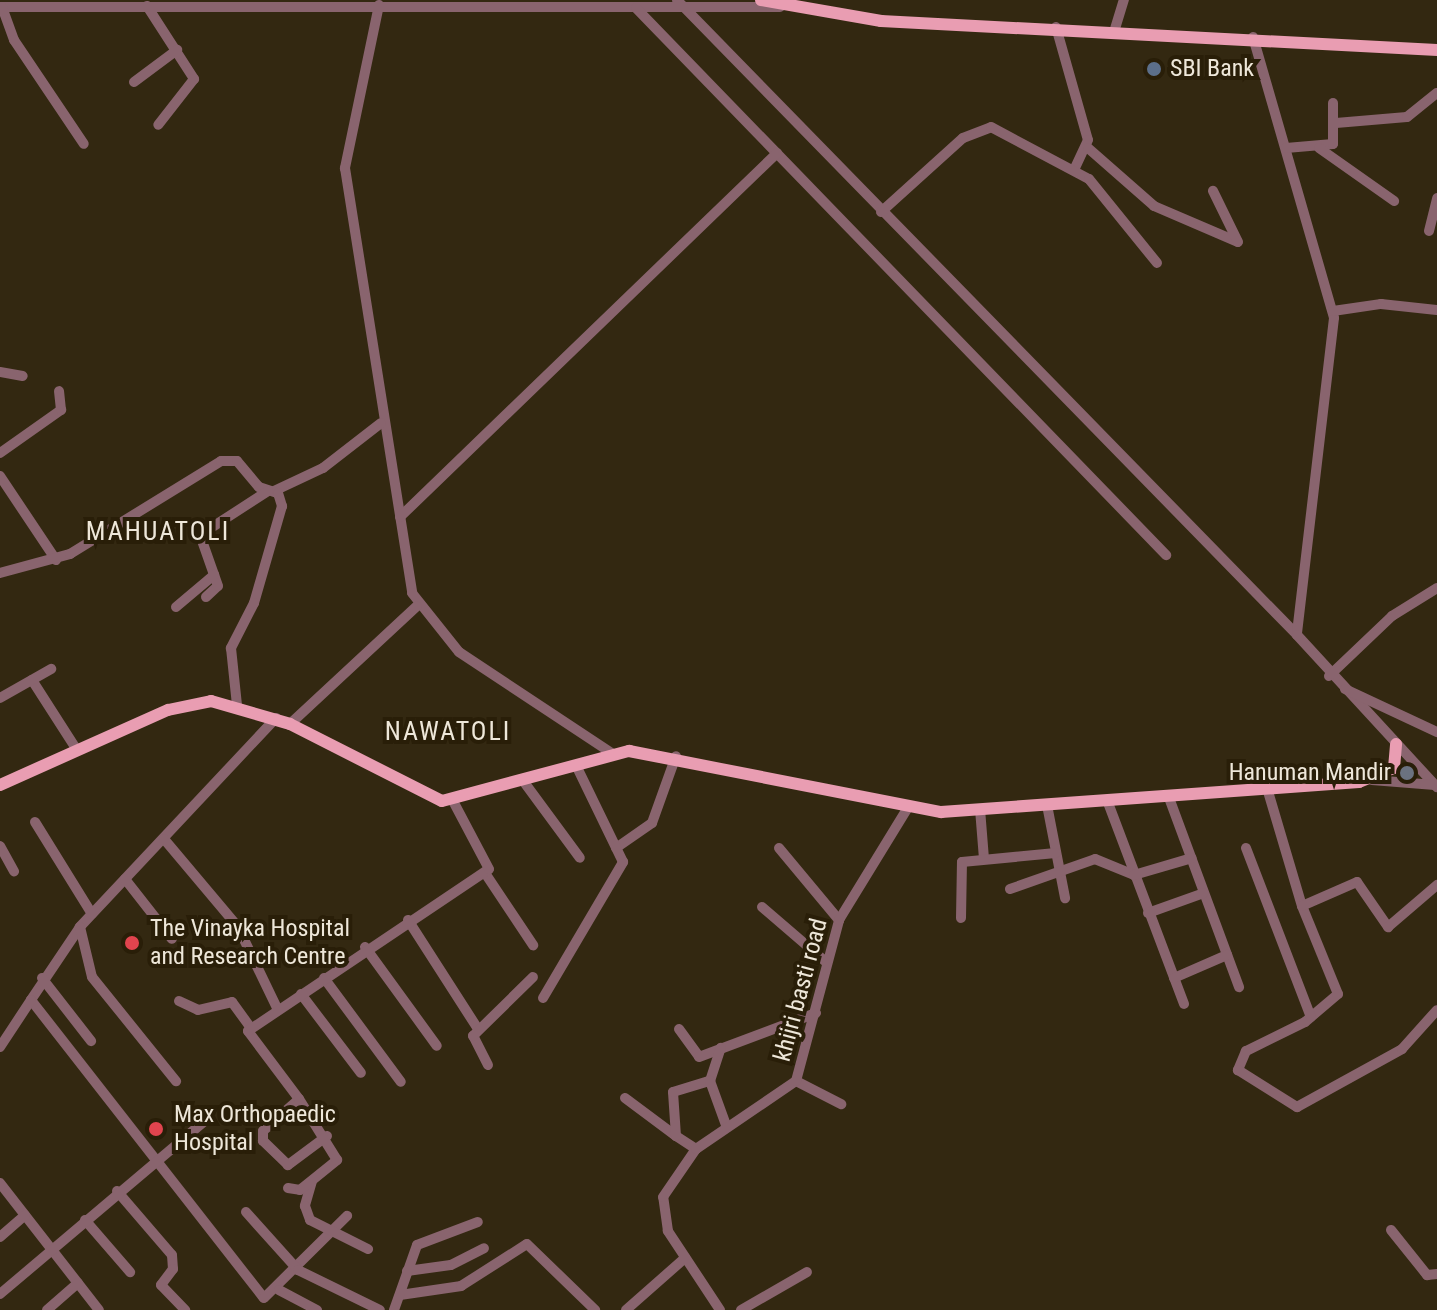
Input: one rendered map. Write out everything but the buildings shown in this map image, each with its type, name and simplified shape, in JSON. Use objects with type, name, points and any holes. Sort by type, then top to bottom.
[{"type":"main road","points":[[761,0],[780,7],[881,21],[1253,37],[1437,50]]},
{"type":"main road","points":[[0,785],[168,710],[211,701],[237,705],[276,718],[422,796],[453,801],[613,754],[676,756],[907,809],[1047,805],[1372,780],[1394,768],[1396,744]]},
{"type":"street","points":[[1114,32],[1124,0]]},
{"type":"street","points":[[681,4],[1297,635],[1337,685],[1436,786]]},
{"type":"street","points":[[84,144],[14,40],[1,7],[379,5],[636,8],[681,4],[780,7]]},
{"type":"street","points":[[379,5],[345,168],[381,423],[417,606],[459,652],[613,754]]},
{"type":"street","points":[[147,6],[194,79],[158,125]]},
{"type":"street","points":[[636,8],[1166,555]]},
{"type":"street","points":[[1056,27],[1088,148],[1154,206],[1238,242],[1213,191]]},
{"type":"street","points":[[1253,37],[1333,311],[1332,374],[1297,635]]},
{"type":"street","points":[[134,82],[177,50]]},
{"type":"street","points":[[1336,123],[1407,117],[1437,93]]},
{"type":"street","points":[[1286,148],[1319,148],[1333,144],[1336,123],[1333,103]]},
{"type":"street","points":[[881,212],[981,128],[1002,130],[1075,168],[1157,263]]},
{"type":"street","points":[[1075,168],[1088,148]]},
{"type":"street","points":[[1319,148],[1394,201]]},
{"type":"street","points":[[400,517],[777,153]]},
{"type":"street","points":[[1429,231],[1437,198]]},
{"type":"street","points":[[1333,311],[1381,304],[1437,310]]},
{"type":"street","points":[[0,372],[23,376]]},
{"type":"street","points":[[0,453],[61,410],[59,391]]},
{"type":"street","points":[[206,597],[217,590],[200,535],[271,491],[323,468],[381,423]]},
{"type":"street","points":[[0,573],[56,560],[227,458],[271,491],[282,513],[254,603],[231,648],[237,705]]},
{"type":"street","points":[[0,476],[56,560]]},
{"type":"street","points":[[176,607],[214,575]]},
{"type":"street","points":[[1329,676],[1392,616],[1437,589]]},
{"type":"street","points":[[290,724],[417,606]]},
{"type":"street","points":[[0,698],[51,669]]},
{"type":"street","points":[[32,680],[77,750]]},
{"type":"street","points":[[1337,685],[1437,732]]},
{"type":"street","points":[[0,1047],[42,978],[80,927],[276,718]]},
{"type":"street","points":[[616,848],[652,823],[676,756]]},
{"type":"street","points":[[543,998],[622,868],[616,848],[576,765]]},
{"type":"street","points":[[1372,780],[1436,786]]},
{"type":"street","points":[[524,782],[580,858]]},
{"type":"street","points":[[1267,788],[1302,906],[1338,994],[1311,1017],[1246,1051],[1237,1065],[1295,1107],[1402,1049],[1437,1010]]},
{"type":"street","points":[[1168,795],[1239,987]]},
{"type":"street","points":[[1107,800],[1184,1004]]},
{"type":"street","points":[[288,1188],[295,1192],[337,1164],[327,1136],[248,1035],[250,1027],[365,947],[485,873],[489,860],[453,801]]},
{"type":"street","points":[[1047,805],[1065,898]]},
{"type":"street","name":"khijri basti road","points":[[720,1310],[685,1258],[661,1206],[696,1149],[726,1125],[796,1081],[839,920],[907,809]]},
{"type":"street","points":[[980,809],[984,859]]},
{"type":"street","points":[[35,822],[92,914]]},
{"type":"street","points":[[164,839],[238,927],[278,1010]]},
{"type":"street","points":[[0,846],[14,871]]},
{"type":"street","points":[[779,848],[839,920]]},
{"type":"street","points":[[1246,848],[1311,1017]]},
{"type":"street","points":[[961,918],[959,865],[984,859],[1056,853]]},
{"type":"street","points":[[1010,889],[1095,859],[1134,875],[1192,858]]},
{"type":"street","points":[[485,873],[533,945]]},
{"type":"street","points":[[125,879],[172,939]]},
{"type":"street","points":[[1302,906],[1357,882],[1388,927],[1437,885]]},
{"type":"street","points":[[1148,913],[1204,893]]},
{"type":"street","points":[[762,907],[826,962]]},
{"type":"street","points":[[408,920],[478,1029]]},
{"type":"street","points":[[80,927],[92,977],[176,1081]]},
{"type":"street","points":[[365,947],[437,1046]]},
{"type":"street","points":[[1174,978],[1227,955]]},
{"type":"street","points":[[488,1065],[473,1039],[478,1029],[533,977]]},
{"type":"street","points":[[42,978],[91,1041]]},
{"type":"street","points":[[324,978],[401,1082]]},
{"type":"street","points":[[301,994],[361,1073]]},
{"type":"street","points":[[31,1000],[259,1294],[268,1298],[279,1290],[347,1216]]},
{"type":"street","points":[[179,1001],[198,1010],[232,1002],[250,1027]]},
{"type":"street","points":[[679,1029],[696,1057],[816,1013]]},
{"type":"street","points":[[721,1048],[710,1081],[726,1125]]},
{"type":"street","points":[[676,1136],[670,1095],[710,1081]]},
{"type":"street","points":[[796,1081],[841,1104]]},
{"type":"street","points":[[625,1098],[696,1149]]},
{"type":"street","points":[[299,1099],[263,1131],[263,1141],[288,1165],[327,1136]]},
{"type":"street","points":[[0,1294],[117,1191],[157,1162],[208,1118]]},
{"type":"street","points":[[312,1181],[305,1211],[330,1236],[368,1249]]},
{"type":"street","points":[[0,1183],[99,1310]]},
{"type":"street","points":[[117,1191],[172,1255],[173,1269],[161,1285],[185,1310]]},
{"type":"street","points":[[246,1212],[298,1270],[380,1310]]},
{"type":"street","points":[[0,1237],[25,1215]]},
{"type":"street","points":[[85,1220],[130,1272]]},
{"type":"street","points":[[394,1310],[421,1241],[478,1222]]},
{"type":"street","points":[[1391,1230],[1427,1275],[1437,1274]]},
{"type":"street","points":[[400,1295],[461,1286],[527,1244],[595,1310]]},
{"type":"street","points":[[407,1271],[451,1265],[484,1248]]},
{"type":"street","points":[[626,1310],[685,1258]]},
{"type":"street","points":[[741,1310],[807,1272]]},
{"type":"street","points":[[47,1310],[78,1283]]},
{"type":"street","points":[[279,1290],[317,1310]]},
{"type":"place","name":"SBI Bank","points":[[1154,69]]},
{"type":"place","name":"Hanuman Mandir","points":[[1407,773]]},
{"type":"place","name":"The Vinayka Hospital and Research Centre","points":[[132,943]]},
{"type":"place","name":"Max Orthopaedic Hospital","points":[[156,1129]]},
{"type":"district","name":"MAHUATOLI","points":[[158,532]]},
{"type":"district","name":"NAWATOLI","points":[[448,732]]}]
